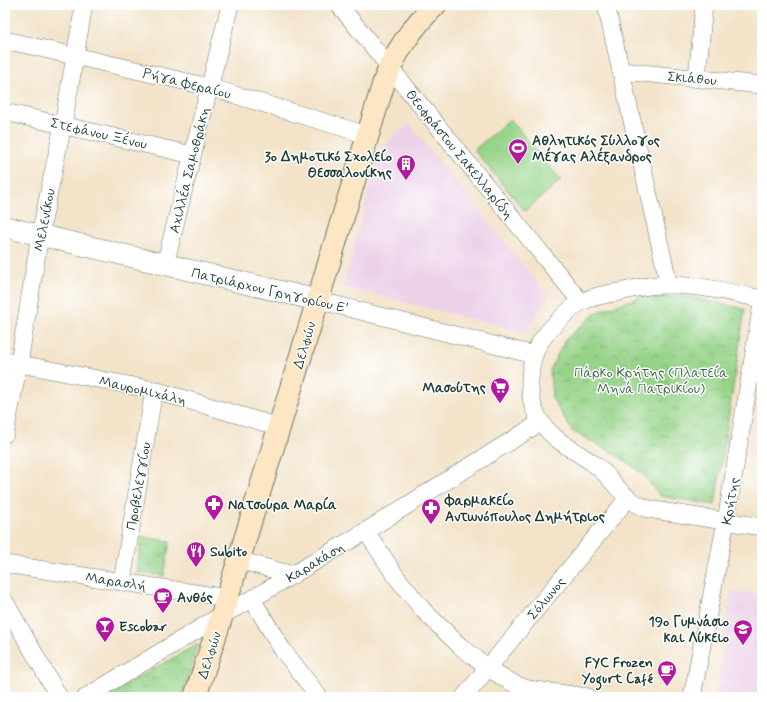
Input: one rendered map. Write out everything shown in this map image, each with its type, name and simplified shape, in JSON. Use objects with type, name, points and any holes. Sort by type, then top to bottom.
[{"type":"main road","name":"Δελφών","points":[[196,697],[367,135],[390,68],[411,31],[423,16],[435,5]]},
{"type":"street","name":"Μελενίκου","points":[[5,434],[12,362],[63,125],[84,5]]},
{"type":"street","name":"Αχιλλέα Σαμοθράκη","points":[[165,265],[230,5]]},
{"type":"street","name":"Θεοφράστου Σακελλαρίδη","points":[[339,5],[581,302]]},
{"type":"street","points":[[606,5],[669,285]]},
{"type":"street","points":[[697,78],[704,5]]},
{"type":"street","name":"Ρήγα Φεραίου","points":[[5,40],[209,87],[367,135]]},
{"type":"street","name":"Σκιάθου","points":[[621,71],[762,85]]},
{"type":"street","name":"Στεφάνου Ξένου","points":[[5,112],[192,155]]},
{"type":"street","name":"Πατριάρχου Γρηγορίου Ε'","points":[[5,227],[317,300],[534,355]]},
{"type":"street","points":[[762,299],[704,287],[669,285],[648,286],[603,295],[581,302],[551,328],[540,341],[530,370],[532,404],[541,422],[566,446],[598,466],[628,498],[648,509],[762,527]]},
{"type":"street","name":"Κρήτης","points":[[692,697],[726,521],[762,304]]},
{"type":"street","name":"Μαυρομιχάλη","points":[[12,362],[154,390],[279,427]]},
{"type":"street","name":"Προβελεγγίου","points":[[122,582],[154,390]]},
{"type":"street","name":"Καρακάση","points":[[86,697],[224,606],[252,599],[366,531],[541,422]]},
{"type":"street","name":"Σόλωνος","points":[[464,697],[628,498]]},
{"type":"street","points":[[366,531],[395,575],[423,610],[460,646],[488,668],[514,684],[528,689],[588,697]]},
{"type":"street","points":[[238,560],[293,575]]},
{"type":"street","name":"Μαρασλή","points":[[5,564],[122,582],[224,606]]},
{"type":"street","points":[[252,599],[282,649],[319,697]]},
{"type":"street","points":[[5,602],[59,697]]},
{"type":"shaded area","points":[[409,124],[549,297],[525,332],[343,287],[380,149]]},
{"type":"shaded area","name":"19ο Γυμνάσιο και Λύκειο","points":[[731,591],[762,595],[762,697],[716,697]]},
{"type":"green space","name":"Αθλητικός Σύλλογος Μέγας Αλέξανδρος","points":[[510,119],[561,180],[525,211],[474,150]]},
{"type":"green space","name":"Πάρκο Κρήτης (Πλατεία Μηνά Πατρικίου)","points":[[640,297],[689,297],[745,309],[715,505],[660,496],[643,474],[617,455],[572,431],[552,398],[550,370],[565,340],[597,312]]},
{"type":"green space","points":[[142,537],[170,541],[164,576],[137,572]]},
{"type":"green space","points":[[198,644],[182,697],[103,697]]},
{"type":"place","name":"Αθλητικός Σύλλογος Μέγας Αλέξανδρος","points":[[518,165]]},
{"type":"place","name":"3ο Δημοτικό Σχολείο Θεσσαλονίκης","points":[[406,181]]},
{"type":"place","name":"Μασούτης","points":[[500,404]]},
{"type":"place","name":"Νατσούρα Μαρία","points":[[214,521]]},
{"type":"place","name":"Φαρμακείο Αντωνόπουλος Δημήτριος","points":[[431,525]]},
{"type":"place","name":"Subito","points":[[196,568]]},
{"type":"place","name":"Ανθός","points":[[163,614]]},
{"type":"place","name":"Escobar","points":[[105,643]]},
{"type":"place","name":"19ο Γυμνάσιο και Λύκειο","points":[[743,646]]},
{"type":"place","name":"FYC Frozen Yogurt Café","points":[[667,687]]}]
